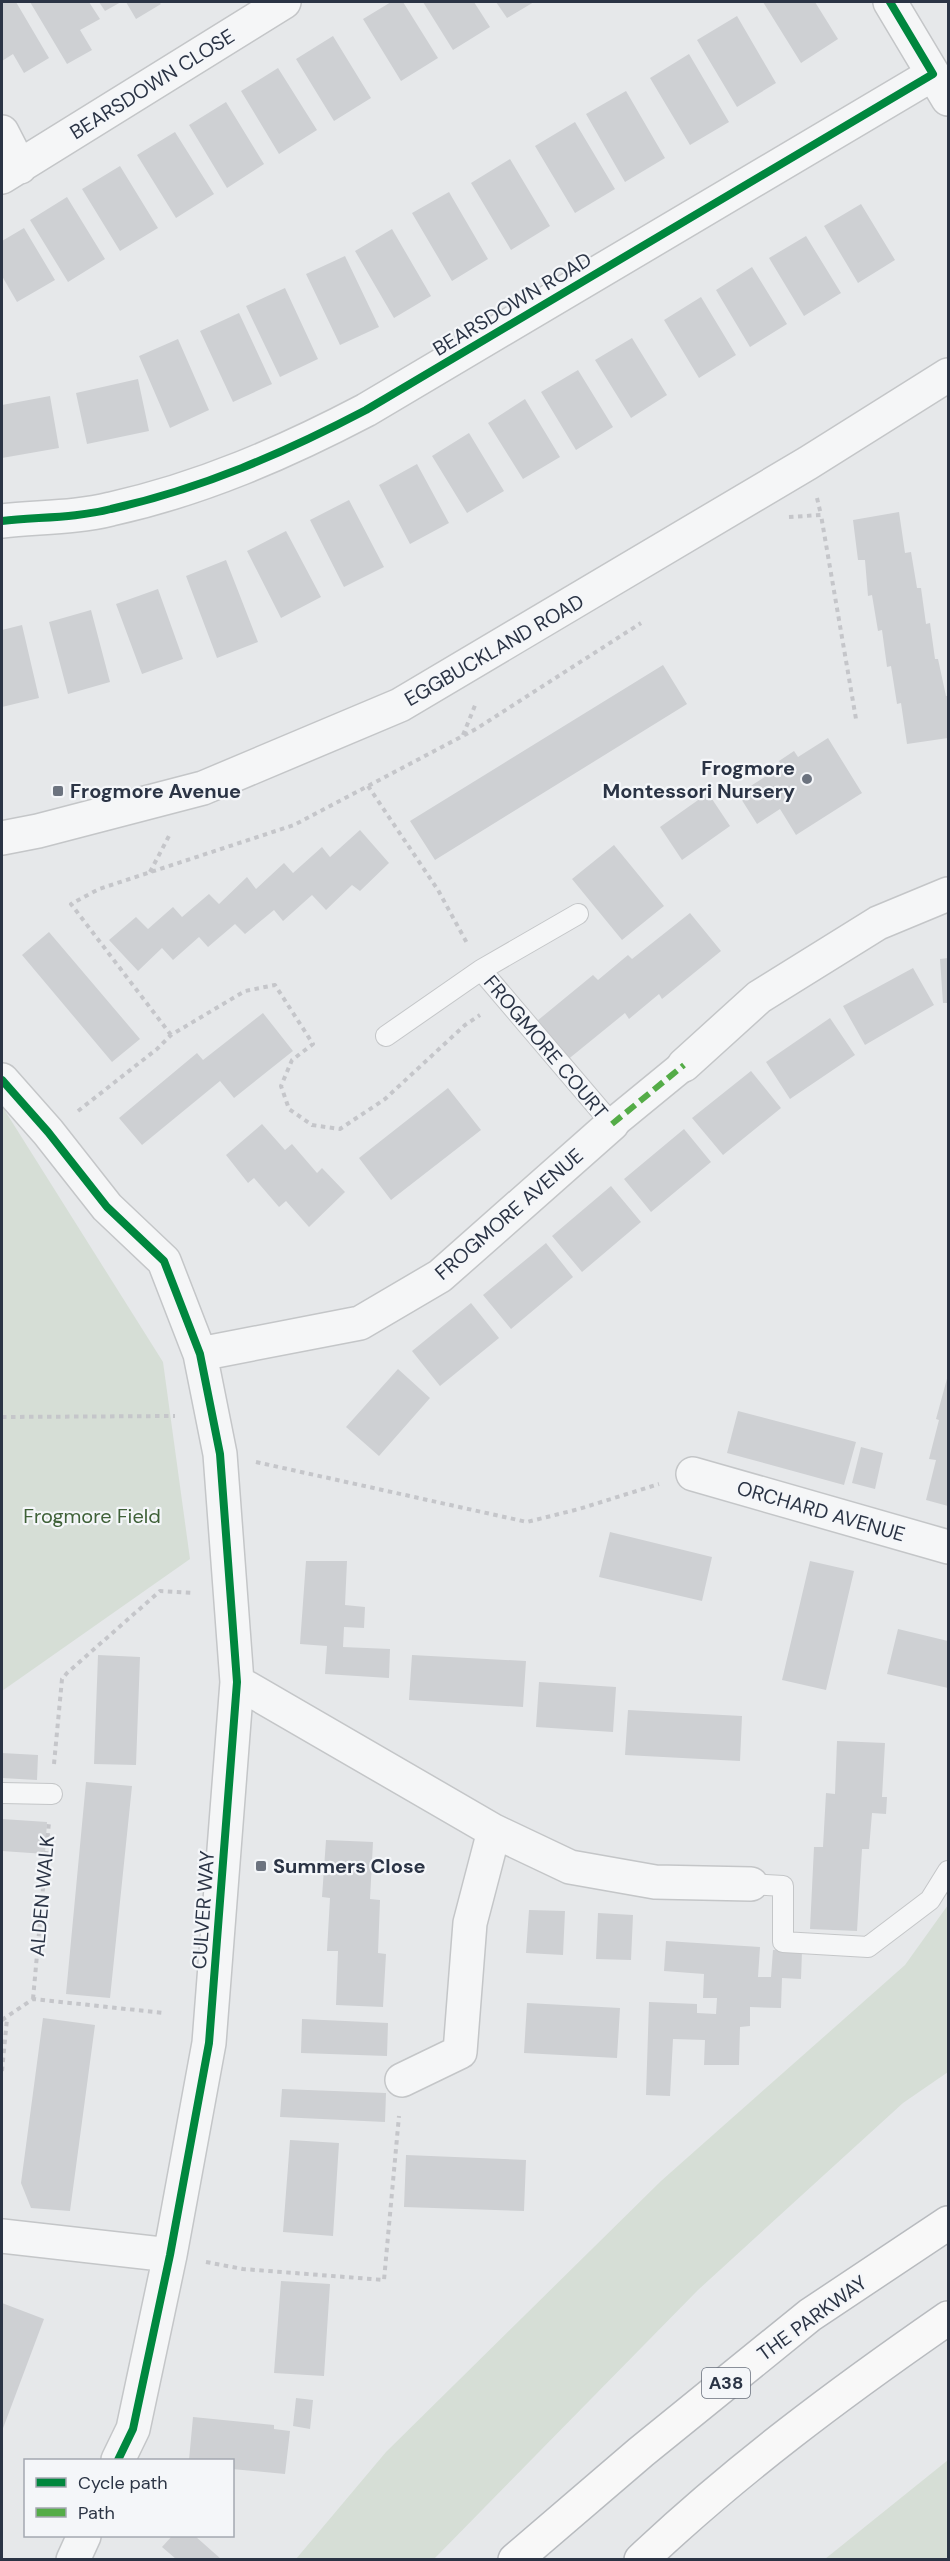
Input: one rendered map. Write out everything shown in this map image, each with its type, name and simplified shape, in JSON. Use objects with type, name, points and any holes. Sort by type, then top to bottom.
[{"type":"highway","name":"THE PARKWAY","points":[[516,2559],[641,2452],[810,2315],[948,2223]]},
{"type":"highway","points":[[641,2559],[710,2497],[868,2373],[948,2318]]},
{"type":"street","name":"BEARSDOWN CLOSE","points":[[2,132],[11,172],[284,2]]},
{"type":"street","name":"BEARSDOWN ROAD","points":[[2,521],[109,510],[215,479],[298,445],[366,410],[941,87],[890,2]]},
{"type":"street","name":"EGGBUCKLAND ROAD","points":[[2,838],[38,831],[202,788],[400,705],[798,469],[948,375]]},
{"type":"street","name":"FROGMORE AVENUE","points":[[200,1354],[360,1323],[440,1276],[759,998],[878,923],[948,894]]},
{"type":"street","points":[[2,1080],[48,1132],[108,1207],[164,1261],[200,1354]]},
{"type":"street","name":"CULVER WAY","points":[[118,2459],[133,2429],[170,2255],[209,2043],[237,1682],[220,1454],[200,1354]]},
{"type":"street","name":"ORCHARD AVENUE","points":[[693,1474],[948,1547]]},
{"type":"street","points":[[237,1682],[494,1831],[570,1867],[655,1882],[751,1884]]},
{"type":"street","points":[[402,2080],[460,2052],[470,1923],[494,1831]]},
{"type":"street","points":[[2,2236],[170,2255]]},
{"type":"street","points":[[73,2559],[83,2537]]},
{"type":"lane","name":"FROGMORE COURT","points":[[386,1036],[481,970],[578,914]]},
{"type":"lane","name":"FROGMORE COURT","points":[[481,970],[612,1124]]},
{"type":"lane","points":[[2,1793],[52,1794]]},
{"type":"lane","points":[[751,1884],[783,1886],[783,1942],[868,1947],[930,1900],[948,1871]]},
{"type":"path","points":[[787,517],[821,515],[856,719]]},
{"type":"path","points":[[171,1035],[71,903],[99,889],[294,825],[476,729],[641,623]]},
{"type":"path","points":[[368,786],[438,890],[481,970]]},
{"type":"path","points":[[48,1132],[96,1099],[171,1035],[245,992],[274,985],[313,1044],[292,1060],[281,1086],[289,1109],[312,1125],[340,1129],[385,1099],[465,1025],[504,998]]},
{"type":"path","points":[[2,1417],[212,1416]]},
{"type":"path","points":[[220,1454],[527,1522],[579,1509],[693,1474]]},
{"type":"path","points":[[2,2020],[33,1999],[164,2013]]},
{"type":"path","points":[[2,2071],[7,2018]]},
{"type":"path","points":[[170,2255],[243,2269],[384,2280],[402,2080]]},
{"type":"green space","name":"Frogmore Field","points":[[2,1106],[163,1362],[190,1559],[2,1691]]},
{"type":"green space","points":[[948,1905],[948,2072],[903,2103],[698,2290],[434,2559],[296,2559],[386,2452],[661,2181],[905,1965]]},
{"type":"green space","points":[[948,2460],[948,2559],[825,2559]]},
{"type":"building","points":[[2,2],[16,2],[49,58],[24,73],[13,54],[2,61]]},
{"type":"building","points":[[30,2],[89,2],[100,19],[80,30],[92,50],[67,64]]},
{"type":"building","points":[[99,2],[121,2],[105,11]]},
{"type":"building","points":[[126,2],[159,2],[161,4],[136,19]]},
{"type":"building","points":[[391,2],[403,2],[438,58],[401,81],[363,19]]},
{"type":"building","points":[[423,2],[474,2],[490,27],[453,50]]},
{"type":"building","points":[[496,2],[534,2],[507,18]]},
{"type":"building","points":[[763,2],[815,2],[838,39],[801,63]]},
{"type":"building","points":[[737,16],[776,83],[737,107],[697,40]]},
{"type":"building","points":[[333,36],[371,98],[334,121],[296,59]]},
{"type":"building","points":[[689,54],[729,122],[690,145],[650,78]]},
{"type":"building","points":[[278,68],[317,130],[279,154],[241,91]]},
{"type":"building","points":[[626,91],[665,158],[625,182],[586,114]]},
{"type":"building","points":[[226,102],[264,164],[227,188],[189,125]]},
{"type":"building","points":[[575,122],[615,189],[575,213],[535,146]]},
{"type":"building","points":[[175,132],[214,194],[176,218],[137,155]]},
{"type":"building","points":[[510,159],[550,226],[511,250],[471,183]]},
{"type":"building","points":[[120,166],[158,228],[120,251],[82,189]]},
{"type":"building","points":[[449,192],[488,259],[452,281],[412,213]]},
{"type":"building","points":[[67,197],[105,259],[68,282],[30,220]]},
{"type":"building","points":[[861,204],[895,260],[858,283],[824,226]]},
{"type":"building","points":[[24,228],[55,280],[17,302],[2,276],[2,241]]},
{"type":"building","points":[[392,229],[431,296],[394,318],[355,251]]},
{"type":"building","points":[[806,236],[841,293],[804,316],[769,258]]},
{"type":"building","points":[[345,256],[379,327],[340,345],[306,274]]},
{"type":"building","points":[[752,267],[787,324],[750,347],[716,290]]},
{"type":"building","points":[[285,288],[318,359],[280,377],[246,306]]},
{"type":"building","points":[[701,297],[736,355],[699,378],[664,320]]},
{"type":"building","points":[[239,313],[272,384],[233,402],[200,331]]},
{"type":"building","points":[[632,338],[667,395],[631,418],[595,360]]},
{"type":"building","points":[[178,339],[209,410],[170,428],[139,356]]},
{"type":"building","points":[[578,370],[613,427],[576,450],[541,392]]},
{"type":"building","points":[[138,379],[149,431],[87,444],[76,393]]},
{"type":"building","points":[[50,396],[59,448],[2,458],[2,405]]},
{"type":"building","points":[[525,399],[560,457],[523,479],[488,423]]},
{"type":"building","points":[[469,433],[504,491],[467,513],[432,456]]},
{"type":"building","points":[[417,464],[449,523],[410,544],[379,485]]},
{"type":"building","points":[[349,500],[384,567],[344,587],[310,520]]},
{"type":"building","points":[[899,512],[905,553],[911,552],[917,588],[921,588],[926,624],[930,623],[935,659],[938,659],[946,696],[948,696],[948,738],[907,744],[901,703],[897,704],[891,666],[887,667],[882,630],[878,631],[872,595],[868,596],[865,560],[858,560],[853,520]]},
{"type":"building","points":[[286,531],[321,597],[281,618],[247,551]]},
{"type":"building","points":[[226,560],[258,642],[217,658],[186,576]]},
{"type":"building","points":[[158,589],[183,659],[142,674],[116,604]]},
{"type":"building","points":[[91,610],[110,682],[68,694],[49,622]]},
{"type":"building","points":[[22,625],[39,698],[2,707],[2,630]]},
{"type":"building","points":[[663,665],[687,704],[435,860],[410,821]]},
{"type":"building","name":"Frogmore Montessori Nursery","points":[[828,738],[862,793],[796,835],[780,809],[757,824],[738,794],[782,766],[779,761],[794,751],[798,757]]},
{"type":"building","points":[[708,793],[730,826],[682,860],[660,827]]},
{"type":"building","points":[[360,830],[389,863],[360,891],[352,885],[326,910],[312,895],[283,921],[274,910],[245,934],[235,924],[208,947],[199,937],[173,960],[162,948],[138,971],[109,940],[136,917],[148,929],[173,907],[182,917],[209,894],[219,904],[247,877],[256,889],[284,863],[293,873],[322,847],[330,857]]},
{"type":"building","points":[[614,845],[664,906],[622,940],[572,879]]},
{"type":"building","points":[[690,913],[721,951],[662,999],[659,994],[629,1019],[625,1013],[566,1061],[537,1021],[593,975],[598,980],[628,955],[632,959]]},
{"type":"building","points":[[49,932],[140,1039],[112,1062],[22,955]]},
{"type":"building","points":[[948,958],[948,1003],[943,1003],[940,959]]},
{"type":"building","points":[[913,968],[934,1005],[865,1045],[843,1006]]},
{"type":"building","points":[[263,1013],[293,1051],[234,1098],[220,1081],[142,1145],[119,1118],[197,1053],[203,1060]]},
{"type":"building","points":[[830,1018],[855,1055],[790,1099],[766,1062]]},
{"type":"building","points":[[751,1071],[781,1108],[723,1155],[692,1118]]},
{"type":"building","points":[[448,1088],[481,1130],[391,1200],[359,1158]]},
{"type":"building","points":[[262,1124],[285,1150],[292,1144],[317,1173],[322,1168],[345,1192],[309,1227],[286,1201],[279,1207],[254,1178],[248,1183],[226,1155]]},
{"type":"building","points":[[684,1129],[711,1162],[651,1212],[624,1179]]},
{"type":"building","points":[[611,1186],[641,1222],[582,1272],[552,1236]]},
{"type":"building","points":[[546,1243],[573,1277],[511,1329],[483,1295]]},
{"type":"building","points":[[471,1303],[499,1338],[440,1386],[412,1351]]},
{"type":"building","points":[[398,1369],[430,1398],[379,1456],[346,1427]]},
{"type":"building","points":[[948,1375],[948,1506],[926,1500],[936,1460],[929,1459],[939,1420],[936,1419]]},
{"type":"building","points":[[738,1411],[856,1442],[844,1485],[727,1453]]},
{"type":"building","points":[[861,1447],[883,1453],[875,1489],[852,1483]]},
{"type":"building","points":[[610,1532],[712,1557],[702,1601],[599,1577]]},
{"type":"building","points":[[306,1561],[347,1561],[345,1605],[365,1607],[364,1628],[344,1627],[343,1647],[390,1649],[389,1678],[325,1674],[327,1646],[300,1644]]},
{"type":"building","points":[[810,1561],[854,1571],[826,1690],[782,1680]]},
{"type":"building","points":[[898,1629],[948,1641],[948,1688],[887,1674]]},
{"type":"building","points":[[98,1655],[140,1657],[136,1765],[94,1764]]},
{"type":"building","points":[[412,1655],[526,1661],[523,1707],[409,1700]]},
{"type":"building","points":[[539,1682],[616,1687],[613,1732],[536,1727]]},
{"type":"building","points":[[628,1710],[742,1716],[740,1761],[625,1755]]},
{"type":"building","points":[[837,1741],[885,1743],[882,1797],[887,1797],[886,1814],[872,1813],[869,1849],[862,1849],[857,1931],[810,1929],[814,1847],[823,1847],[826,1793],[835,1794]]},
{"type":"building","points":[[2,1753],[38,1755],[37,1780],[2,1778]]},
{"type":"building","points":[[86,1782],[132,1786],[110,1998],[66,1994]]},
{"type":"building","points":[[2,1819],[47,1822],[45,1854],[2,1851]]},
{"type":"building","points":[[326,1840],[373,1842],[370,1899],[380,1900],[378,1953],[386,1954],[383,2007],[336,2005],[338,1951],[327,1951],[330,1898],[322,1897]]},
{"type":"building","points":[[529,1910],[565,1911],[563,1955],[526,1953]]},
{"type":"building","points":[[598,1913],[633,1915],[631,1960],[596,1959]]},
{"type":"building","points":[[666,1941],[760,1947],[758,1977],[771,1977],[773,1950],[802,1951],[801,1979],[782,1978],[781,2008],[750,2007],[750,2026],[740,2027],[739,2065],[704,2065],[705,2040],[673,2039],[670,2096],[646,2095],[649,2002],[697,2004],[697,2013],[716,2014],[717,1998],[703,1998],[704,1974],[664,1971]]},
{"type":"building","points":[[527,2003],[620,2008],[617,2058],[524,2053]]},
{"type":"building","points":[[43,2018],[95,2025],[70,2211],[31,2208],[21,2183]]},
{"type":"building","points":[[302,2019],[388,2023],[387,2056],[301,2053]]},
{"type":"building","points":[[282,2089],[386,2093],[385,2122],[280,2117]]},
{"type":"building","points":[[290,2140],[339,2143],[333,2236],[283,2232]]},
{"type":"building","points":[[406,2155],[526,2160],[524,2211],[404,2207]]},
{"type":"building","points":[[281,2281],[330,2284],[324,2376],[274,2373]]},
{"type":"building","points":[[2,2303],[44,2319],[2,2431]]},
{"type":"building","points":[[296,2398],[313,2400],[310,2429],[293,2426]]},
{"type":"building","points":[[193,2417],[274,2425],[274,2429],[290,2431],[285,2474],[234,2469],[234,2459],[189,2459]]},
{"type":"building","points":[[171,2537],[196,2537],[221,2559],[176,2559],[162,2547]]},
{"type":"marked path","points":[[612,1124],[684,1065]]},
{"type":"cycle path","points":[[2,521],[98,512],[177,491],[273,455],[366,410],[933,74],[890,2]]},
{"type":"cycle path","points":[[2,1080],[48,1132],[107,1207],[164,1261],[200,1354],[220,1454],[237,1682],[209,2043],[170,2255],[133,2429],[118,2459]]},
{"type":"place","name":"Frogmore Montessori Nursery","points":[[807,779]]},
{"type":"place","name":"Frogmore Avenue","points":[[58,791]]},
{"type":"place","name":"Summers Close","points":[[261,1866]]}]
